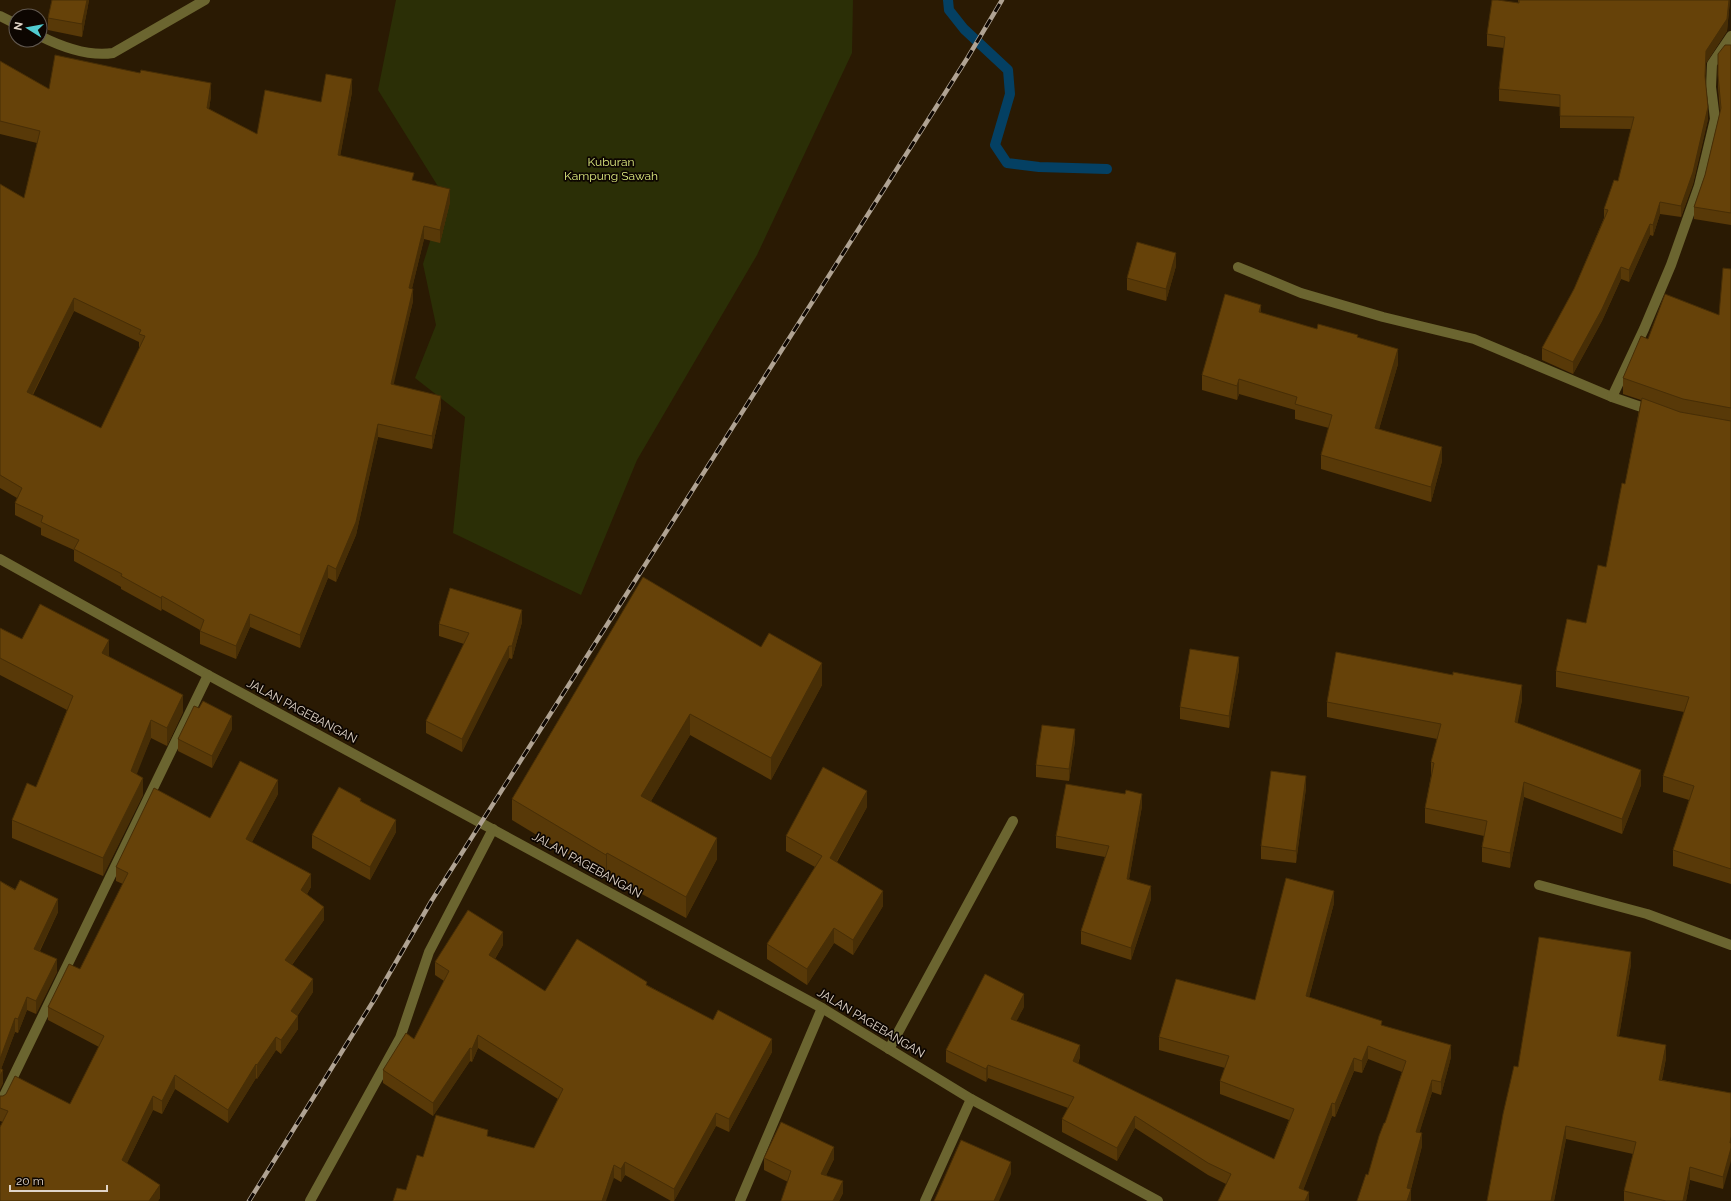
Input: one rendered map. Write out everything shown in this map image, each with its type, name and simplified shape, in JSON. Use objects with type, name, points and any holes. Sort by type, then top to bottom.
[{"type":"street","points":[[48,39],[88,54],[113,54],[205,0]]},
{"type":"street","points":[[1612,397],[1644,329],[1671,265],[1699,186],[1715,119],[1711,87],[1712,64],[1731,36]]},
{"type":"street","points":[[1238,267],[1301,293],[1383,317],[1474,339],[1612,397],[1660,414]]},
{"type":"street","name":"JALAN PAGEBANGAN","points":[[0,559],[208,675],[822,1008],[971,1099],[1158,1201]]},
{"type":"street","points":[[0,1104],[208,675]]},
{"type":"street","points":[[889,1049],[1014,821]]},
{"type":"street","points":[[310,1201],[400,1038],[429,952],[493,829]]},
{"type":"street","points":[[1538,885],[1647,914],[1731,945]]},
{"type":"street","points":[[740,1201],[822,1008]]},
{"type":"street","points":[[925,1201],[971,1099]]},
{"type":"green space","name":"Kuburan Kampung Sawah","points":[[396,0],[853,0],[852,53],[757,255],[637,460],[581,595],[453,533],[465,417],[415,378],[436,325],[423,264],[444,196],[378,90]]},
{"type":"building","points":[[52,0],[87,0],[82,24],[48,18]]},
{"type":"building","points":[[1492,0],[1519,3],[1519,0],[1729,0],[1727,19],[1706,51],[1705,76],[1708,107],[1693,172],[1681,206],[1660,202],[1653,225],[1650,224],[1629,270],[1621,267],[1602,309],[1573,362],[1542,348],[1574,289],[1608,210],[1604,209],[1614,180],[1618,181],[1634,117],[1560,116],[1560,95],[1499,89],[1505,37],[1487,34]]},
{"type":"building","points":[[1725,45],[1731,45],[1731,213],[1694,207],[1705,175],[1721,108],[1718,54]]},
{"type":"building","points":[[55,55],[140,73],[141,70],[211,83],[207,108],[257,134],[265,90],[321,102],[326,74],[352,79],[338,155],[414,173],[412,180],[450,189],[440,230],[424,226],[409,288],[413,289],[391,384],[441,396],[432,436],[378,424],[356,522],[336,569],[328,565],[300,635],[250,614],[236,646],[200,631],[204,620],[162,596],[161,598],[121,576],[122,574],[74,549],[79,540],[41,522],[43,516],[15,503],[22,488],[0,475],[0,184],[24,198],[40,131],[0,121],[0,61],[49,89]],"holes":[[[74,298],[141,330],[139,334],[145,336],[101,428],[27,392]]]},
{"type":"building","points":[[1137,242],[1176,253],[1166,289],[1127,278]]},
{"type":"building","points":[[1723,268],[1731,269],[1731,408],[1683,399],[1623,378],[1641,336],[1648,339],[1665,294],[1719,315]]},
{"type":"building","points":[[1225,294],[1261,305],[1259,312],[1317,329],[1318,324],[1358,335],[1357,337],[1398,349],[1375,428],[1442,447],[1431,487],[1321,455],[1332,415],[1295,404],[1297,397],[1239,379],[1237,386],[1202,375]]},
{"type":"building","points":[[1642,398],[1680,412],[1731,421],[1731,869],[1673,850],[1694,786],[1663,776],[1689,697],[1556,671],[1567,619],[1586,623],[1598,565],[1606,567],[1622,483],[1625,484]]},
{"type":"building","points":[[643,577],[761,647],[769,633],[822,663],[771,758],[690,714],[641,796],[717,838],[686,897],[607,853],[606,855],[512,799]]},
{"type":"building","points":[[450,588],[522,610],[512,646],[509,646],[462,739],[426,721],[469,633],[439,624]]},
{"type":"building","points":[[40,604],[109,640],[102,653],[183,695],[167,728],[151,720],[131,771],[143,778],[103,858],[12,820],[27,783],[36,787],[73,696],[0,658],[0,628],[22,639]]},
{"type":"building","points":[[1190,649],[1239,657],[1229,716],[1180,707]]},
{"type":"building","points":[[1336,652],[1453,675],[1453,672],[1522,685],[1515,722],[1641,770],[1622,819],[1524,782],[1510,853],[1482,847],[1487,821],[1425,808],[1434,763],[1431,762],[1441,724],[1327,702]]},
{"type":"building","points":[[203,701],[232,716],[212,756],[178,739],[194,706],[199,708]]},
{"type":"building","points":[[1042,725],[1075,729],[1069,769],[1036,765]]},
{"type":"building","points":[[240,761],[278,780],[246,839],[311,874],[301,890],[324,907],[285,960],[313,979],[291,1011],[298,1016],[281,1040],[276,1037],[257,1065],[256,1064],[228,1110],[175,1075],[162,1101],[153,1096],[122,1160],[160,1185],[149,1201],[0,1201],[0,1127],[8,1111],[0,1108],[0,1096],[6,1094],[15,1076],[70,1104],[104,1036],[48,1007],[69,964],[80,969],[128,873],[116,867],[154,788],[210,818]]},
{"type":"building","points":[[823,767],[867,791],[830,858],[883,891],[853,940],[834,928],[807,969],[767,944],[822,856],[786,836]]},
{"type":"building","points":[[1271,771],[1306,776],[1296,851],[1261,846]]},
{"type":"building","points":[[1066,784],[1125,794],[1126,790],[1142,794],[1127,879],[1151,886],[1131,948],[1081,931],[1109,846],[1056,836]]},
{"type":"building","points":[[339,787],[361,799],[360,801],[396,820],[370,867],[312,835]]},
{"type":"building","points":[[1286,878],[1334,891],[1306,996],[1382,1021],[1381,1025],[1451,1045],[1441,1082],[1432,1080],[1416,1132],[1422,1133],[1407,1188],[1411,1189],[1407,1201],[1357,1201],[1366,1174],[1368,1175],[1379,1136],[1385,1123],[1406,1061],[1368,1046],[1362,1061],[1354,1058],[1335,1104],[1332,1103],[1299,1188],[1309,1192],[1305,1201],[1218,1201],[1231,1174],[1208,1163],[1135,1116],[1117,1148],[1062,1119],[1074,1097],[988,1065],[986,1069],[946,1050],[985,974],[1024,994],[1011,1019],[1080,1045],[1073,1061],[1274,1159],[1294,1109],[1220,1081],[1229,1056],[1159,1037],[1176,979],[1255,1000]]},
{"type":"building","points":[[20,880],[58,899],[34,949],[57,959],[36,1001],[27,997],[18,1019],[15,1018],[0,1059],[0,881],[15,890]]},
{"type":"building","points":[[468,910],[503,932],[489,955],[545,991],[577,939],[647,982],[646,985],[713,1020],[718,1010],[772,1039],[729,1119],[716,1113],[674,1189],[625,1162],[621,1169],[614,1165],[602,1201],[393,1201],[397,1188],[406,1190],[417,1155],[423,1157],[436,1115],[488,1130],[487,1136],[534,1148],[563,1089],[478,1035],[472,1049],[470,1048],[433,1103],[383,1070],[406,1033],[414,1039],[449,971],[435,962]]},
{"type":"building","points":[[1539,937],[1631,952],[1617,1036],[1666,1045],[1659,1080],[1731,1093],[1731,1148],[1723,1177],[1690,1167],[1683,1201],[1666,1201],[1624,1191],[1636,1142],[1566,1126],[1551,1201],[1487,1201],[1503,1114],[1514,1066],[1518,1067]]},
{"type":"building","points":[[0,1068],[3,1070],[0,1076]]},
{"type":"building","points":[[781,1122],[834,1147],[821,1174],[843,1181],[833,1201],[781,1201],[791,1171],[764,1158]]},
{"type":"building","points":[[961,1140],[1011,1162],[994,1201],[934,1201]]},
{"type":"waterway","points":[[948,0],[949,10],[964,29],[1008,70],[1010,94],[995,145],[1007,163],[1039,167],[1107,169]]},
{"type":"railway","points":[[249,1201],[374,1000],[432,900],[968,57],[1002,0]]}]
